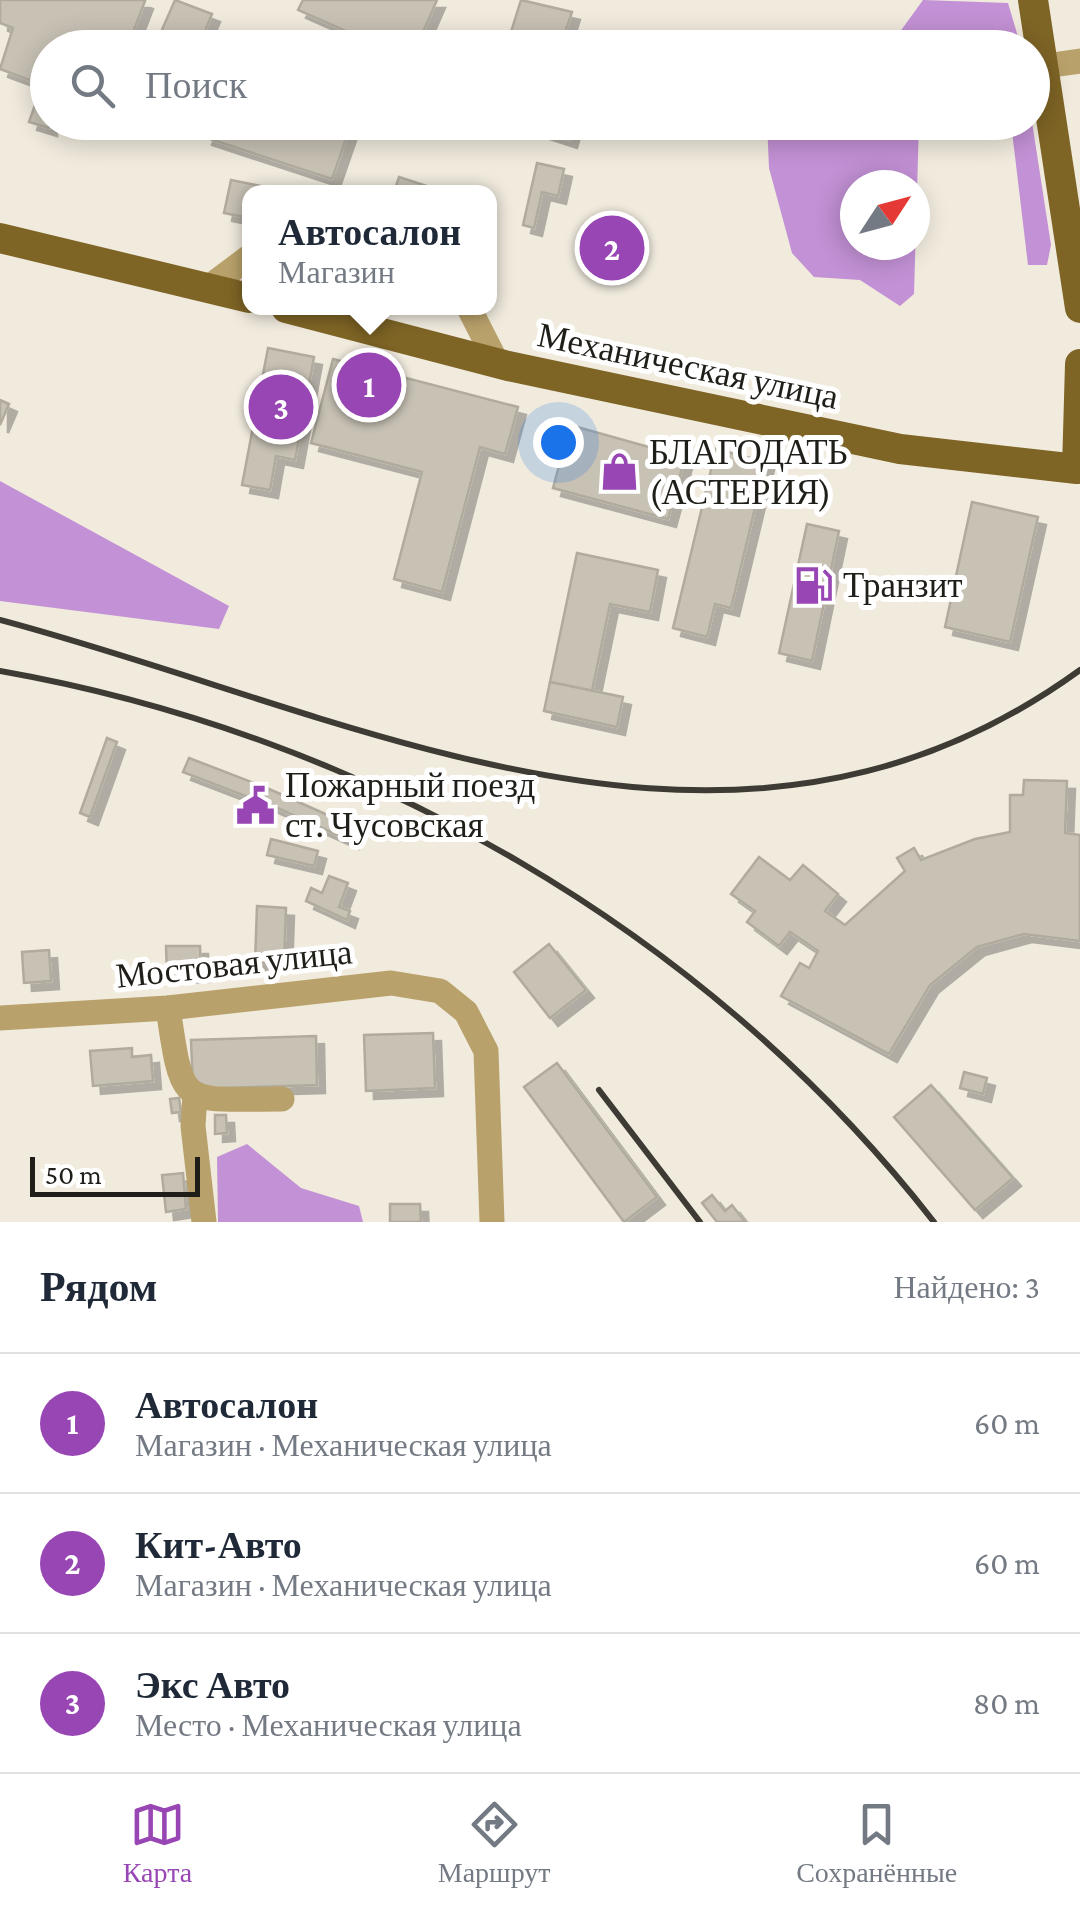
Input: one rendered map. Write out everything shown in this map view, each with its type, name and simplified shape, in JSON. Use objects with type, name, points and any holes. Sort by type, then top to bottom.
[{"type":"main road","points":[[1033,0],[1038,30]]},
{"type":"main road","points":[[1050,101],[1080,308]]},
{"type":"main road","points":[[0,238],[242,296]]},
{"type":"main road","name":"Механическая улица","points":[[313,315],[497,363],[900,449],[1079,469]]},
{"type":"main road","points":[[1079,469],[1080,364]]},
{"type":"street","points":[[1050,65],[1080,60]]},
{"type":"street","points":[[209,287],[242,262]]},
{"type":"street","points":[[473,315],[497,363]]},
{"type":"street","name":"Мостовая улица","points":[[0,1018],[168,1008],[400,983],[440,991],[466,1012],[479,1031],[488,1063],[492,1222]]},
{"type":"street","points":[[168,1008],[180,1083],[194,1095],[282,1099]]},
{"type":"street","points":[[194,1095],[193,1126],[204,1222]]},
{"type":"shaded area","points":[[923,0],[1008,3],[1016,30],[901,30]]},
{"type":"shaded area","points":[[768,140],[919,140],[918,170],[840,170],[840,260],[915,260],[914,294],[900,306],[860,280],[814,277],[792,253],[769,168]]},
{"type":"shaded area","points":[[1013,140],[1035,140],[1051,245],[1047,265],[1028,265]]},
{"type":"shaded area","points":[[0,481],[229,606],[219,629],[0,601]]},
{"type":"shaded area","points":[[247,1144],[301,1188],[359,1206],[363,1222],[218,1222],[217,1157]]},
{"type":"building","points":[[0,0],[145,1],[134,30],[30,30],[30,80],[0,69],[13,28],[0,23]]},
{"type":"building","points":[[175,0],[212,14],[205,30],[162,30]]},
{"type":"building","points":[[303,0],[437,0],[424,30],[343,30],[298,10]]},
{"type":"building","points":[[521,0],[572,12],[566,30],[512,30]]},
{"type":"building","points":[[213,140],[345,140],[332,179]]},
{"type":"building","points":[[537,163],[564,169],[558,196],[542,192],[534,228],[523,225]]},
{"type":"building","points":[[399,177],[424,185],[396,185]]},
{"type":"building","points":[[231,180],[256,185],[242,185],[242,217],[224,213]]},
{"type":"building","points":[[603,240],[623,242],[621,257],[601,255]]},
{"type":"building","points":[[268,348],[314,357],[295,460],[276,456],[270,490],[242,485]]},
{"type":"building","points":[[333,359],[518,407],[505,454],[480,447],[442,592],[394,579],[422,472],[311,443]]},
{"type":"building","points":[[0,400],[9,404],[0,425]]},
{"type":"building","name":"БЛАГОДАТЬ (АСТЕРИЯ)","points":[[570,425],[685,457],[668,519],[553,488]]},
{"type":"building","points":[[716,449],[766,462],[731,608],[715,604],[707,637],[673,628]]},
{"type":"building","points":[[972,502],[1038,517],[1010,642],[945,627]]},
{"type":"building","points":[[807,524],[839,531],[812,661],[779,653]]},
{"type":"building","points":[[577,553],[658,570],[650,612],[610,604],[592,691],[550,682]]},
{"type":"building","points":[[550,682],[623,697],[617,727],[544,711]]},
{"type":"building","points":[[107,738],[117,742],[90,817],[80,813]]},
{"type":"building","points":[[189,758],[267,788],[261,802],[183,772]]},
{"type":"building","points":[[1024,780],[1067,781],[1065,833],[1080,835],[1080,941],[1024,934],[977,947],[930,985],[889,1054],[781,996],[800,963],[809,968],[818,951],[790,932],[779,946],[747,922],[755,911],[731,894],[759,857],[790,880],[803,865],[838,894],[825,911],[845,925],[905,871],[897,858],[914,848],[921,860],[975,839],[1010,832],[1010,795],[1023,795]]},
{"type":"building","points":[[269,789],[357,828],[351,841],[264,802]]},
{"type":"building","points":[[271,839],[318,851],[314,866],[267,855]]},
{"type":"building","points":[[329,876],[348,883],[339,907],[350,911],[347,920],[306,901],[311,888],[322,893]]},
{"type":"building","points":[[257,906],[286,908],[284,964],[255,963]]},
{"type":"building","points":[[549,944],[586,990],[550,1018],[514,972]]},
{"type":"building","points":[[166,946],[200,946],[201,974],[167,975]]},
{"type":"building","points":[[49,950],[51,981],[24,983],[22,952]]},
{"type":"building","points":[[433,1033],[435,1088],[366,1091],[364,1035]]},
{"type":"building","points":[[316,1036],[317,1085],[193,1089],[191,1040]]},
{"type":"building","points":[[132,1048],[132,1057],[151,1055],[153,1081],[93,1086],[90,1051]]},
{"type":"building","points":[[557,1063],[657,1197],[624,1222],[524,1087]]},
{"type":"building","points":[[964,1072],[987,1078],[983,1094],[960,1088]]},
{"type":"building","points":[[931,1085],[1013,1178],[975,1210],[894,1117]]},
{"type":"building","points":[[179,1098],[181,1112],[172,1113],[170,1099]]},
{"type":"building","points":[[215,1115],[226,1115],[227,1133],[215,1134]]},
{"type":"building","points":[[183,1173],[186,1209],[166,1212],[162,1175]]},
{"type":"building","points":[[712,1195],[725,1211],[732,1205],[745,1222],[717,1222],[702,1203]]},
{"type":"building","points":[[390,1204],[420,1204],[421,1222],[390,1222]]},
{"type":"railway","points":[[0,620],[408,744],[544,775],[680,790],[815,782],[949,744],[1080,670]]},
{"type":"railway","points":[[0,671],[135,701],[267,743],[395,796],[518,861],[634,936],[743,1022],[843,1117],[934,1222]]},
{"type":"railway","points":[[599,1090],[700,1222]]},
{"type":"place","name":"Кит-Авто","points":[[612,248]]},
{"type":"place","name":"Автосалон","points":[[369,385]]},
{"type":"place","name":"Экс Авто","points":[[281,407]]},
{"type":"place","name":"БЛАГОДАТЬ (АСТЕРИЯ)","points":[[619,472]]},
{"type":"place","name":"Транзит","points":[[813,585]]},
{"type":"place","name":"Пожарный поезд ст. Чусовская","points":[[255,805]]}]
